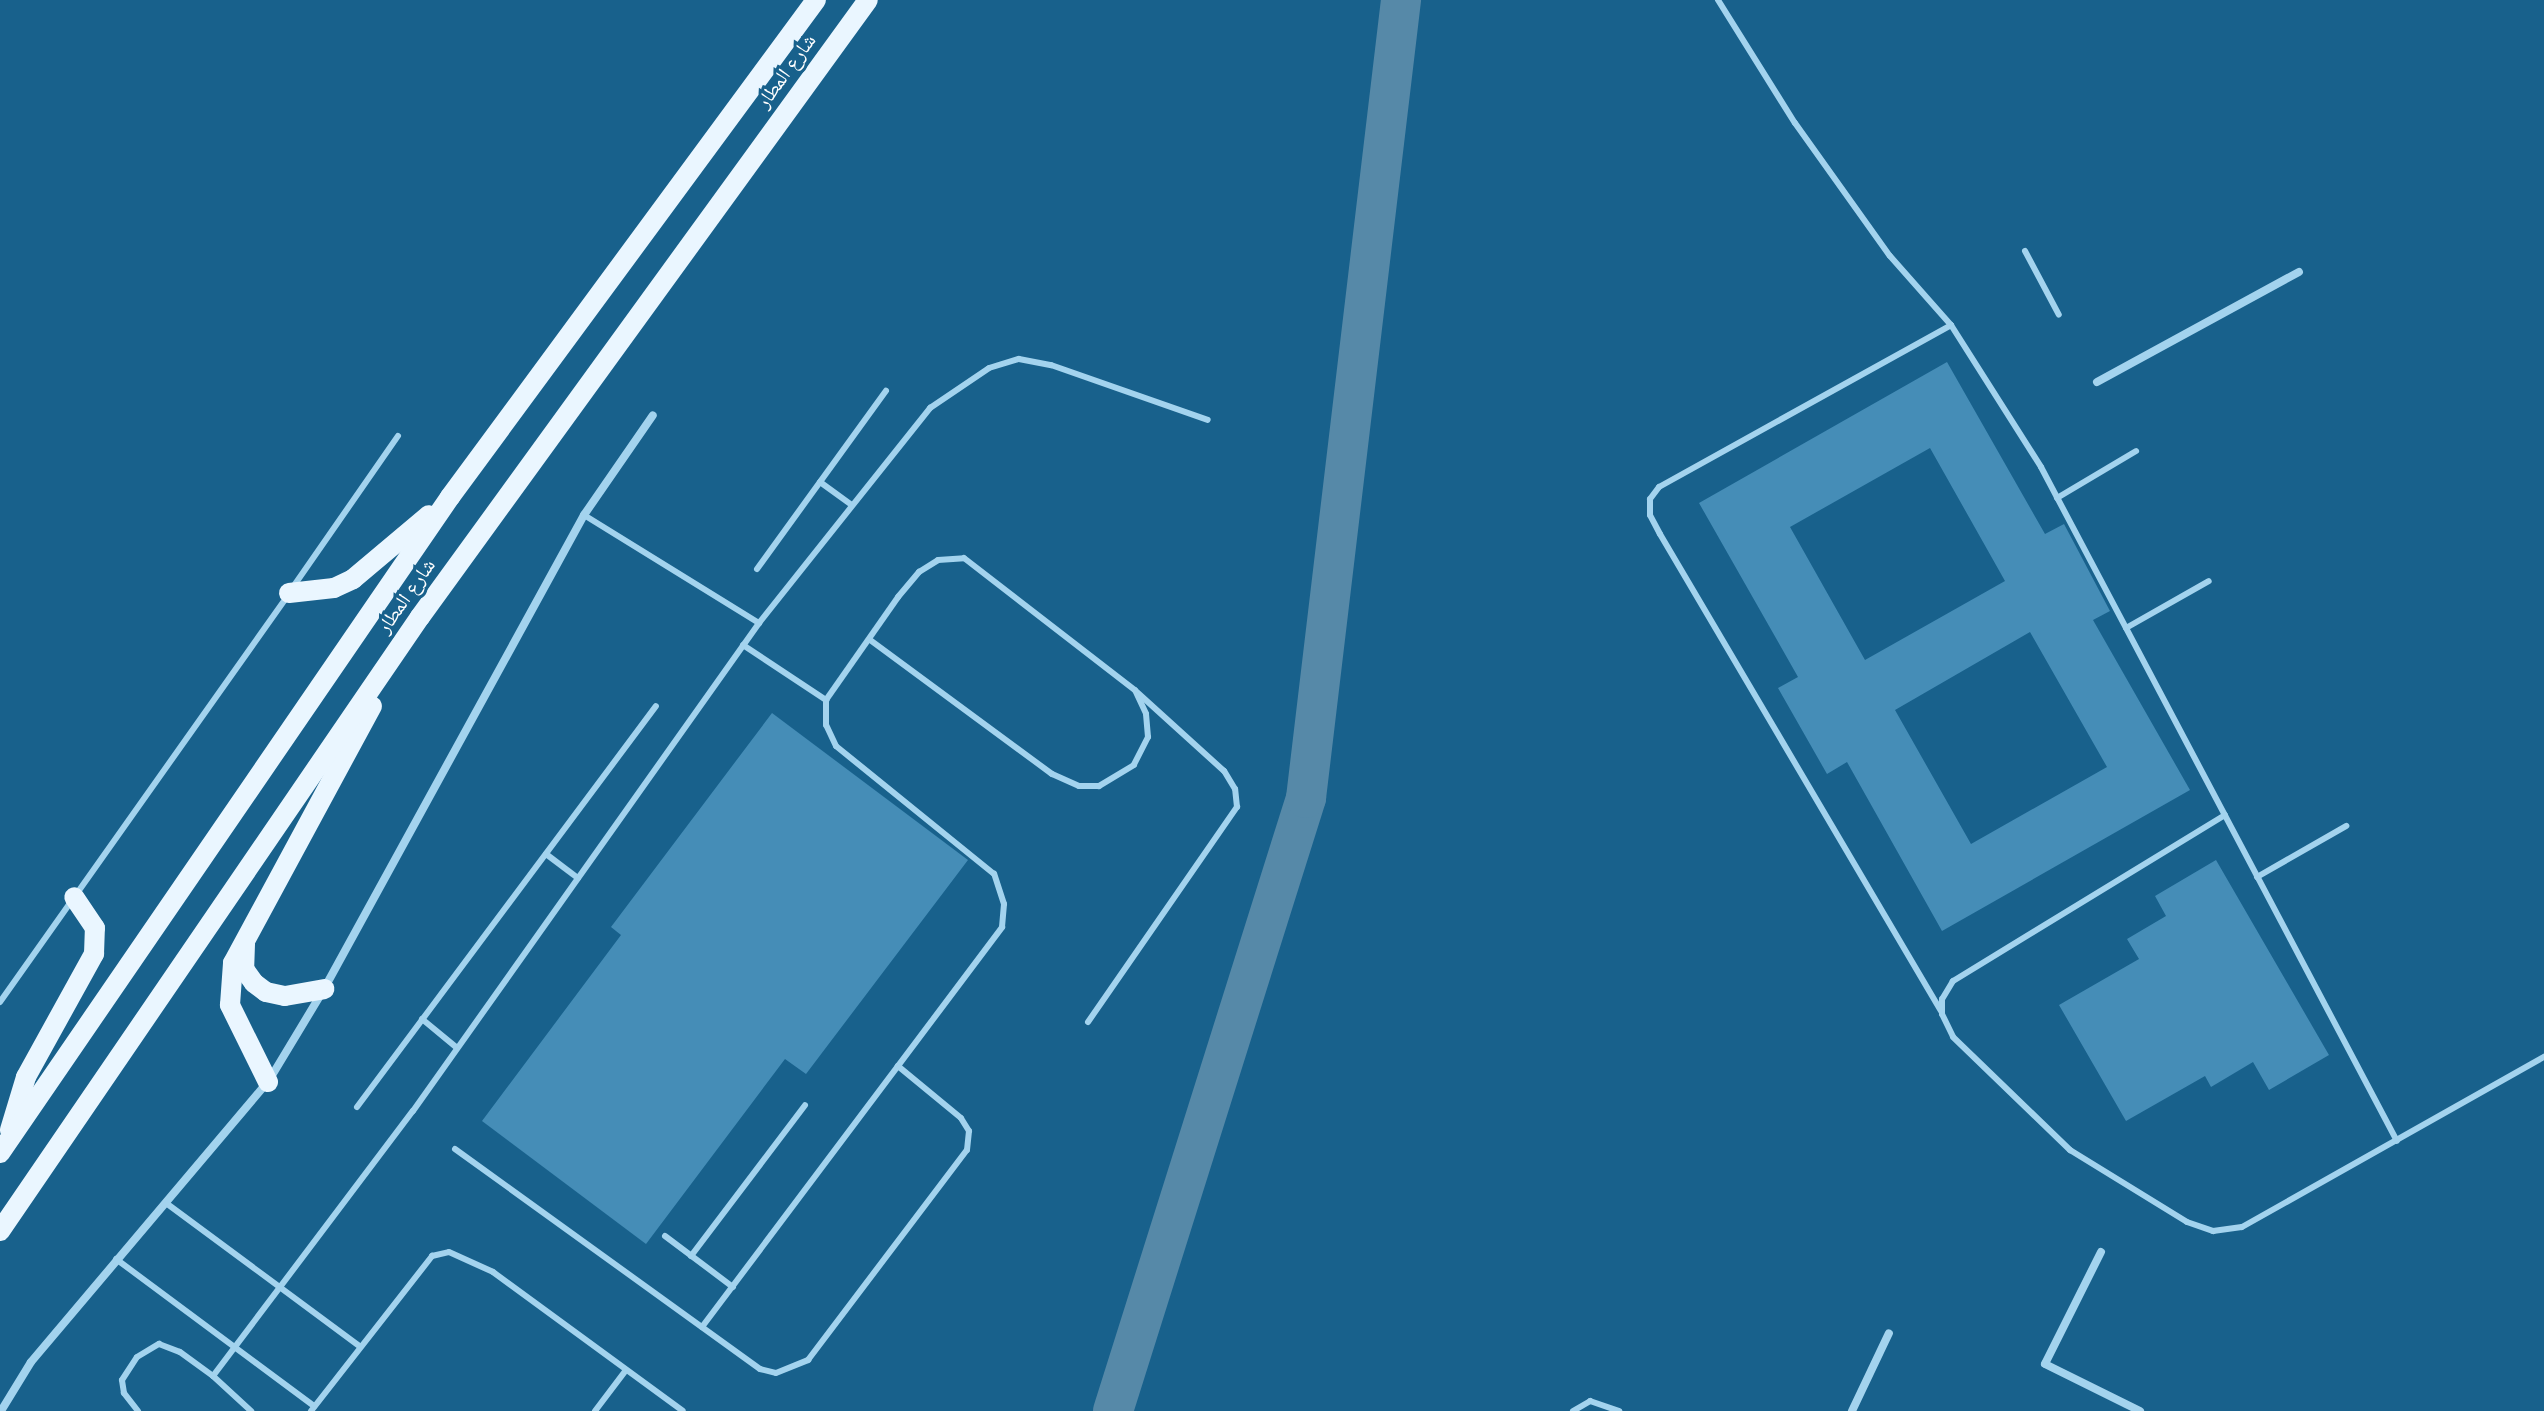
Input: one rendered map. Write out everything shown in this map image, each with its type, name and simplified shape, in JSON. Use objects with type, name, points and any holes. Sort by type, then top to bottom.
[{"type":"main road","name":"شارع المطار","points":[[4,1147],[450,497],[816,0]]},
{"type":"main road","name":"شارع المطار","points":[[0,1231],[420,617],[868,0]]},
{"type":"main road","points":[[289,593],[334,588],[353,579],[450,497]]},
{"type":"main road","points":[[268,1082],[230,1005],[233,963],[420,617]]},
{"type":"main road","points":[[4,1147],[26,1077],[94,954],[95,928],[74,897]]},
{"type":"main road","points":[[245,944],[244,969],[254,983],[266,992],[285,996],[324,989]]},
{"type":"street","points":[[2097,382],[2299,272]]},
{"type":"street","points":[[1,1411],[31,1362],[268,1082],[324,989],[584,515],[653,415]]},
{"type":"street","points":[[2101,1252],[2045,1364],[2140,1411]]},
{"type":"street","points":[[1852,1411],[1889,1333]]},
{"type":"lane","points":[[1718,0],[1795,123],[1890,256],[1951,325],[2057,498],[2397,1141]]},
{"type":"lane","points":[[2025,251],[2059,315]]},
{"type":"lane","points":[[1951,325],[1659,487],[1650,499],[1650,515],[1953,1037],[2070,1150],[2187,1222],[2213,1231],[2242,1227],[2544,1057]]},
{"type":"lane","points":[[213,1376],[457,1048],[759,623],[930,408],[989,368],[1019,359],[1051,365],[1208,420]]},
{"type":"lane","points":[[757,569],[886,391]]},
{"type":"lane","points":[[0,1002],[398,436]]},
{"type":"lane","points":[[2057,498],[2136,451]]},
{"type":"lane","points":[[820,482],[852,505]]},
{"type":"lane","points":[[584,515],[759,623]]},
{"type":"lane","points":[[702,1327],[1002,927],[1004,904],[994,874],[836,746],[826,725],[826,700],[919,572],[938,560],[964,558],[1135,690],[1224,771],[1235,789],[1237,807],[1088,1022]]},
{"type":"lane","points":[[2126,628],[2209,581]]},
{"type":"lane","points":[[869,639],[1052,774],[1079,786],[1099,786],[1134,765],[1148,737],[1146,714],[1135,690]]},
{"type":"lane","points":[[743,645],[826,700]]},
{"type":"lane","points":[[357,1107],[656,706]]},
{"type":"lane","points":[[1942,1014],[1942,999],[1953,981],[2225,815]]},
{"type":"lane","points":[[2257,877],[2346,826]]},
{"type":"lane","points":[[546,854],[578,878]]},
{"type":"lane","points":[[422,1019],[457,1048]]},
{"type":"lane","points":[[455,1149],[760,1369],[776,1373],[808,1360],[967,1150],[969,1131],[961,1118],[898,1066]]},
{"type":"lane","points":[[691,1256],[805,1105]]},
{"type":"lane","points":[[166,1203],[359,1346]]},
{"type":"lane","points":[[665,1236],[733,1287]]},
{"type":"lane","points":[[116,1259],[313,1409],[432,1256],[449,1252],[493,1272],[683,1411]]},
{"type":"lane","points":[[138,1411],[124,1393],[122,1380],[137,1357],[149,1347],[159,1344],[180,1352],[213,1376],[251,1411]]},
{"type":"lane","points":[[595,1411],[626,1370]]},
{"type":"lane","points":[[1573,1411],[1590,1401],[1601,1402],[1619,1411]]},
{"type":"building","points":[[1947,362],[2045,534],[2064,524],[2110,611],[2093,620],[2190,790],[1942,931],[1847,762],[1827,774],[1778,688],[1798,677],[1699,503]],"holes":[[[1930,448],[2005,581],[1865,660],[1790,527]],[[2030,632],[2107,767],[1971,844],[1895,710]]]},
{"type":"building","points":[[772,713],[968,860],[806,1074],[785,1059],[646,1244],[482,1121],[621,935],[611,927]]},
{"type":"building","points":[[2216,860],[2329,1055],[2269,1090],[2253,1062],[2211,1087],[2205,1076],[2126,1121],[2059,1005],[2139,959],[2127,939],[2166,916],[2155,896]]},
{"type":"waterway","points":[[1113,1411],[1306,798],[1401,0]]}]
